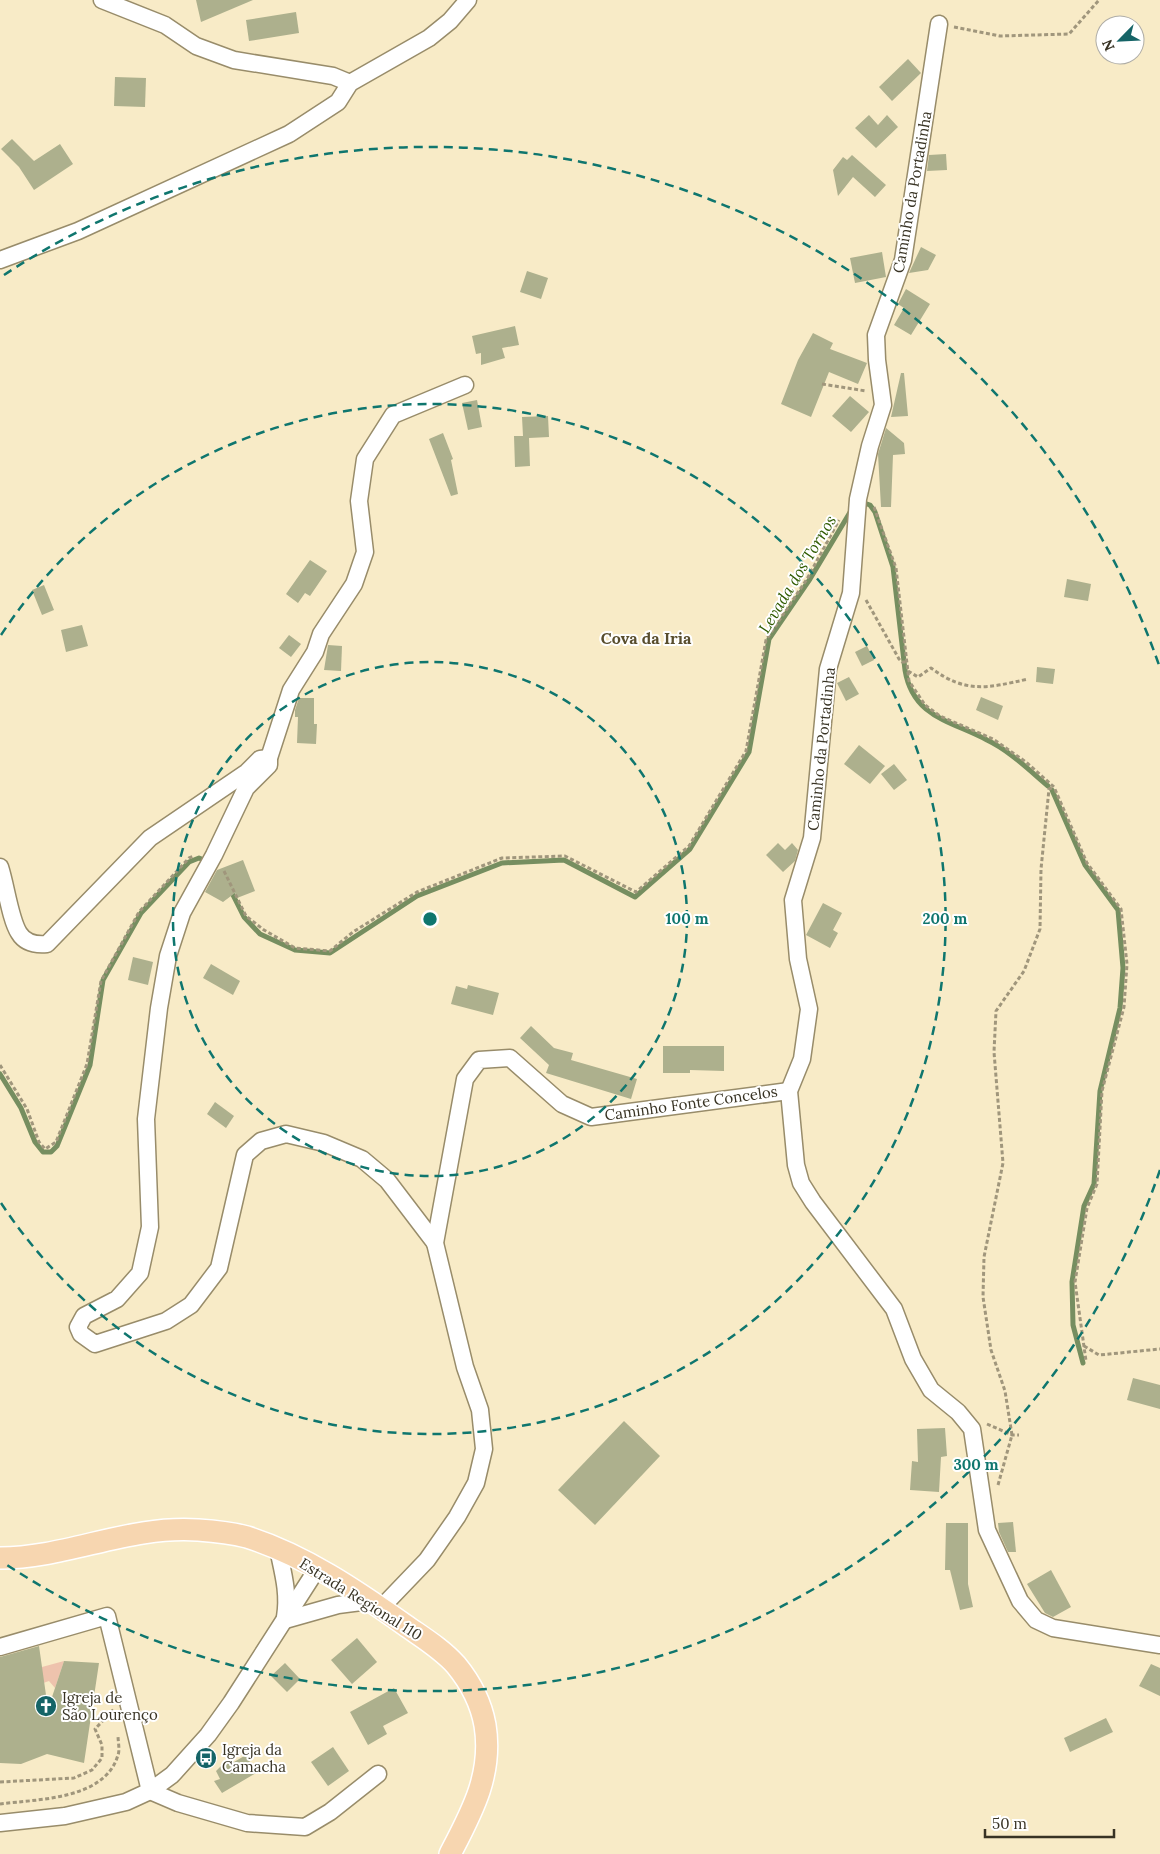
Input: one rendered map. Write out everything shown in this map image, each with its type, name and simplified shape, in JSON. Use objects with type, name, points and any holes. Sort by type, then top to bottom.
[{"type":"main road","name":"Estrada Regional 110","points":[[0,1558],[21,1558],[122,1536],[164,1530],[200,1530],[244,1536],[278,1549],[317,1569],[375,1605],[436,1646],[455,1664],[477,1697],[485,1724],[487,1746],[486,1772],[480,1792],[450,1854]]},
{"type":"street","points":[[102,0],[165,25],[196,46],[234,60],[333,76],[350,83]]},
{"type":"street","points":[[0,260],[78,231],[289,134],[338,102],[350,83],[429,38],[450,21],[468,0]]},
{"type":"street","name":"Caminho da Portadinha","points":[[789,1090],[802,1058],[809,1009],[798,959],[793,900],[812,838],[828,669],[851,593],[858,499],[870,446],[881,412],[882,394],[877,360],[876,335],[903,260],[939,24]]},
{"type":"street","points":[[435,1243],[387,1180],[362,1160],[324,1143],[286,1134],[261,1141],[245,1155],[219,1268],[191,1305],[166,1321],[95,1344],[81,1334],[78,1327],[84,1316],[117,1299],[140,1273],[150,1227],[146,1119],[159,1008],[168,956],[182,913],[214,855],[246,788],[269,765],[269,758],[291,690],[315,652],[321,634],[354,584],[365,552],[360,501],[364,459],[393,415],[465,385]]},
{"type":"street","points":[[0,867],[18,932],[27,941],[38,945],[46,944],[150,838],[247,772],[260,759],[269,758]]},
{"type":"street","name":"Caminho Fonte Concelos","points":[[375,1605],[426,1560],[457,1517],[476,1482],[484,1449],[480,1410],[465,1367],[435,1243],[465,1079],[479,1060],[510,1058],[562,1104],[591,1117],[789,1090],[796,1165],[801,1183],[894,1309],[913,1359],[931,1390],[958,1412],[972,1429],[987,1530],[1020,1601],[1036,1620],[1054,1628],[1160,1645]]},
{"type":"street","points":[[278,1549],[287,1586],[288,1599],[285,1620]]},
{"type":"street","points":[[0,1823],[65,1816],[126,1802],[150,1791],[183,1765],[208,1735],[317,1569]]},
{"type":"street","points":[[285,1620],[338,1605],[375,1605]]},
{"type":"street","points":[[0,1647],[107,1616],[150,1791]]},
{"type":"street","points":[[150,1791],[178,1803],[248,1823],[305,1827],[330,1812],[378,1774]]},
{"type":"path","points":[[939,24],[1000,36],[1069,34],[1099,0]]},
{"type":"path","points":[[822,384],[882,394]]},
{"type":"path","points":[[0,1065],[27,1109],[39,1142],[45,1149],[51,1146],[56,1142],[87,1064],[101,981],[139,912],[189,858],[199,855],[214,855],[221,865],[246,916],[295,948],[330,951],[353,932],[416,892],[502,858],[565,856],[636,892],[688,846],[746,751],[766,640],[808,578],[846,507],[858,499],[872,503],[877,511],[896,568],[905,662]]},
{"type":"path","points":[[851,593],[865,598],[869,603],[905,662],[909,681],[924,705],[940,716],[993,739],[1026,762],[1054,787],[1087,864],[1121,909],[1127,964],[1124,1007],[1102,1091],[1097,1184],[1087,1208],[1075,1282],[1086,1362]]},
{"type":"path","points":[[908,670],[918,677],[931,668],[944,678],[973,688],[990,688],[1028,679]]},
{"type":"path","points":[[997,1489],[1012,1435],[1005,1391],[991,1350],[983,1297],[984,1256],[1004,1163],[994,1052],[996,1011],[1024,971],[1040,929],[1041,869],[1049,790],[1054,787]]},
{"type":"path","points":[[1084,1346],[1099,1355],[1160,1349]]},
{"type":"path","points":[[1012,1435],[1019,1435]]},
{"type":"path","points":[[0,1782],[74,1778],[92,1770],[102,1758],[102,1745],[95,1729],[117,1705],[118,1715]]},
{"type":"path","points":[[0,1804],[80,1793],[106,1776],[118,1755],[118,1735]]},
{"type":"shaded area","points":[[64,1661],[55,1688],[49,1681],[23,1690],[42,1667]]},
{"type":"building","points":[[196,0],[253,0],[201,22]]},
{"type":"building","points":[[296,12],[299,33],[249,41],[246,20]]},
{"type":"building","points":[[908,59],[921,73],[892,101],[879,87]]},
{"type":"building","points":[[115,77],[146,78],[145,107],[114,106]]},
{"type":"building","points":[[869,115],[878,125],[887,115],[898,127],[876,148],[855,128]]},
{"type":"building","points":[[12,139],[34,161],[60,144],[73,164],[34,190],[19,167],[1,149]]},
{"type":"building","points":[[946,154],[947,170],[927,171],[929,155]]},
{"type":"building","points":[[852,155],[886,185],[875,197],[853,177],[838,196],[833,170],[843,157],[847,160]]},
{"type":"building","points":[[921,247],[936,255],[928,270],[909,273]]},
{"type":"building","points":[[882,252],[886,277],[855,283],[850,258]]},
{"type":"building","points":[[527,271],[548,278],[541,299],[520,292]]},
{"type":"building","points":[[906,289],[930,304],[911,335],[894,325],[904,308],[898,304]]},
{"type":"building","points":[[515,326],[519,345],[502,348],[505,358],[481,365],[481,353],[476,354],[472,336]]},
{"type":"building","points":[[813,333],[833,343],[830,349],[867,363],[858,384],[829,372],[811,417],[781,404],[798,360]]},
{"type":"building","points":[[901,373],[904,373],[908,416],[891,417]]},
{"type":"building","points":[[850,396],[869,412],[851,432],[832,416]]},
{"type":"building","points":[[477,400],[482,427],[468,430],[462,403]]},
{"type":"building","points":[[548,416],[549,437],[529,438],[530,466],[515,467],[514,436],[523,436],[522,417]]},
{"type":"building","points":[[886,428],[904,443],[905,454],[893,455],[891,507],[881,507],[878,454]]},
{"type":"building","points":[[443,433],[453,459],[451,460],[458,494],[451,496],[429,439]]},
{"type":"building","points":[[310,560],[327,571],[310,596],[305,593],[298,603],[286,594]]},
{"type":"building","points":[[1067,579],[1091,584],[1088,601],[1064,597]]},
{"type":"building","points":[[44,585],[54,610],[42,615],[32,590]]},
{"type":"building","points":[[82,625],[88,646],[66,652],[61,630]]},
{"type":"building","points":[[289,635],[301,644],[291,657],[279,648]]},
{"type":"building","points":[[328,645],[342,646],[341,671],[324,670]]},
{"type":"building","points":[[867,646],[874,660],[862,666],[855,652]]},
{"type":"building","points":[[1037,667],[1055,669],[1053,684],[1036,682]]},
{"type":"building","points":[[849,677],[859,694],[846,701],[837,683]]},
{"type":"building","points":[[981,697],[1003,706],[998,720],[976,710]]},
{"type":"building","points":[[299,698],[314,698],[314,724],[317,724],[316,744],[297,743],[298,717],[295,717],[295,710]]},
{"type":"building","points":[[859,745],[885,766],[870,784],[844,764]]},
{"type":"building","points":[[894,764],[907,780],[894,790],[881,774]]},
{"type":"building","points":[[778,843],[785,850],[792,843],[798,850],[795,861],[783,872],[766,855]]},
{"type":"building","points":[[243,860],[255,891],[237,898],[235,893],[223,902],[205,892],[217,870]]},
{"type":"building","points":[[823,903],[842,913],[833,930],[838,933],[830,948],[806,935]]},
{"type":"building","points":[[133,957],[153,962],[148,985],[128,980]]},
{"type":"building","points":[[211,964],[240,981],[233,995],[203,978]]},
{"type":"building","points":[[468,985],[499,993],[493,1015],[451,1004],[456,986],[467,989]]},
{"type":"building","points":[[531,1026],[554,1048],[573,1053],[571,1060],[637,1079],[631,1099],[546,1073],[549,1065],[520,1038]]},
{"type":"building","points":[[663,1046],[724,1046],[724,1071],[690,1070],[690,1073],[663,1073]]},
{"type":"building","points":[[215,1102],[234,1116],[226,1128],[207,1114]]},
{"type":"building","points":[[1133,1378],[1160,1385],[1160,1409],[1127,1400]]},
{"type":"building","points":[[624,1421],[660,1456],[595,1525],[558,1490]]},
{"type":"building","points":[[945,1428],[947,1456],[941,1457],[939,1492],[910,1490],[912,1461],[918,1462],[917,1429]]},
{"type":"building","points":[[1013,1522],[1016,1552],[1008,1552],[999,1532],[998,1523]]},
{"type":"building","points":[[946,1523],[968,1523],[968,1584],[973,1607],[960,1610],[950,1570],[945,1570]]},
{"type":"building","points":[[1051,1570],[1071,1607],[1053,1617],[1045,1613],[1027,1584]]},
{"type":"building","points":[[357,1638],[377,1662],[352,1684],[331,1660]]},
{"type":"building","name":"Igreja de São Lourenço","points":[[39,1646],[48,1709],[64,1661],[99,1663],[84,1763],[47,1754],[21,1764],[0,1763],[0,1657]]},
{"type":"building","points":[[285,1663],[300,1679],[287,1692],[271,1676]]},
{"type":"building","points":[[1151,1664],[1160,1668],[1160,1696],[1139,1686]]},
{"type":"building","points":[[394,1688],[408,1713],[383,1726],[387,1734],[368,1745],[350,1712]]},
{"type":"building","points":[[1106,1718],[1113,1732],[1070,1752],[1064,1738]]},
{"type":"building","points":[[333,1747],[349,1771],[328,1786],[311,1762]]},
{"type":"building","points":[[246,1755],[256,1773],[222,1793],[214,1781],[220,1779],[216,1771],[231,1756],[234,1762]]},
{"type":"waterway","name":"Levada dos Tornos","points":[[864,503],[870,505],[875,512],[893,567],[905,670],[909,686],[916,699],[936,716],[1004,750],[1048,786]]},
{"type":"waterway","name":"Levada dos Tornos","points":[[230,889],[244,917],[260,934],[295,950],[330,953],[417,896],[502,863],[564,860],[635,897],[690,849],[749,752],[769,639],[810,579],[852,509]]},
{"type":"waterway","name":"Levada dos Tornos","points":[[1052,790],[1085,865],[1118,910],[1123,968],[1120,1008],[1100,1091],[1094,1184],[1084,1206],[1072,1282],[1073,1325],[1083,1363]]},
{"type":"waterway","name":"Levada dos Tornos","points":[[0,1074],[21,1108],[35,1142],[43,1152],[51,1152],[57,1146],[90,1065],[103,980],[141,913],[189,862],[199,858],[204,860]]},
{"type":"place","name":"Igreja de São Lourenço","points":[[46,1706]]},
{"type":"place","name":"Igreja da Camacha","points":[[206,1758]]},
{"type":"district","name":"Cova da Iria","points":[[646,638]]}]
